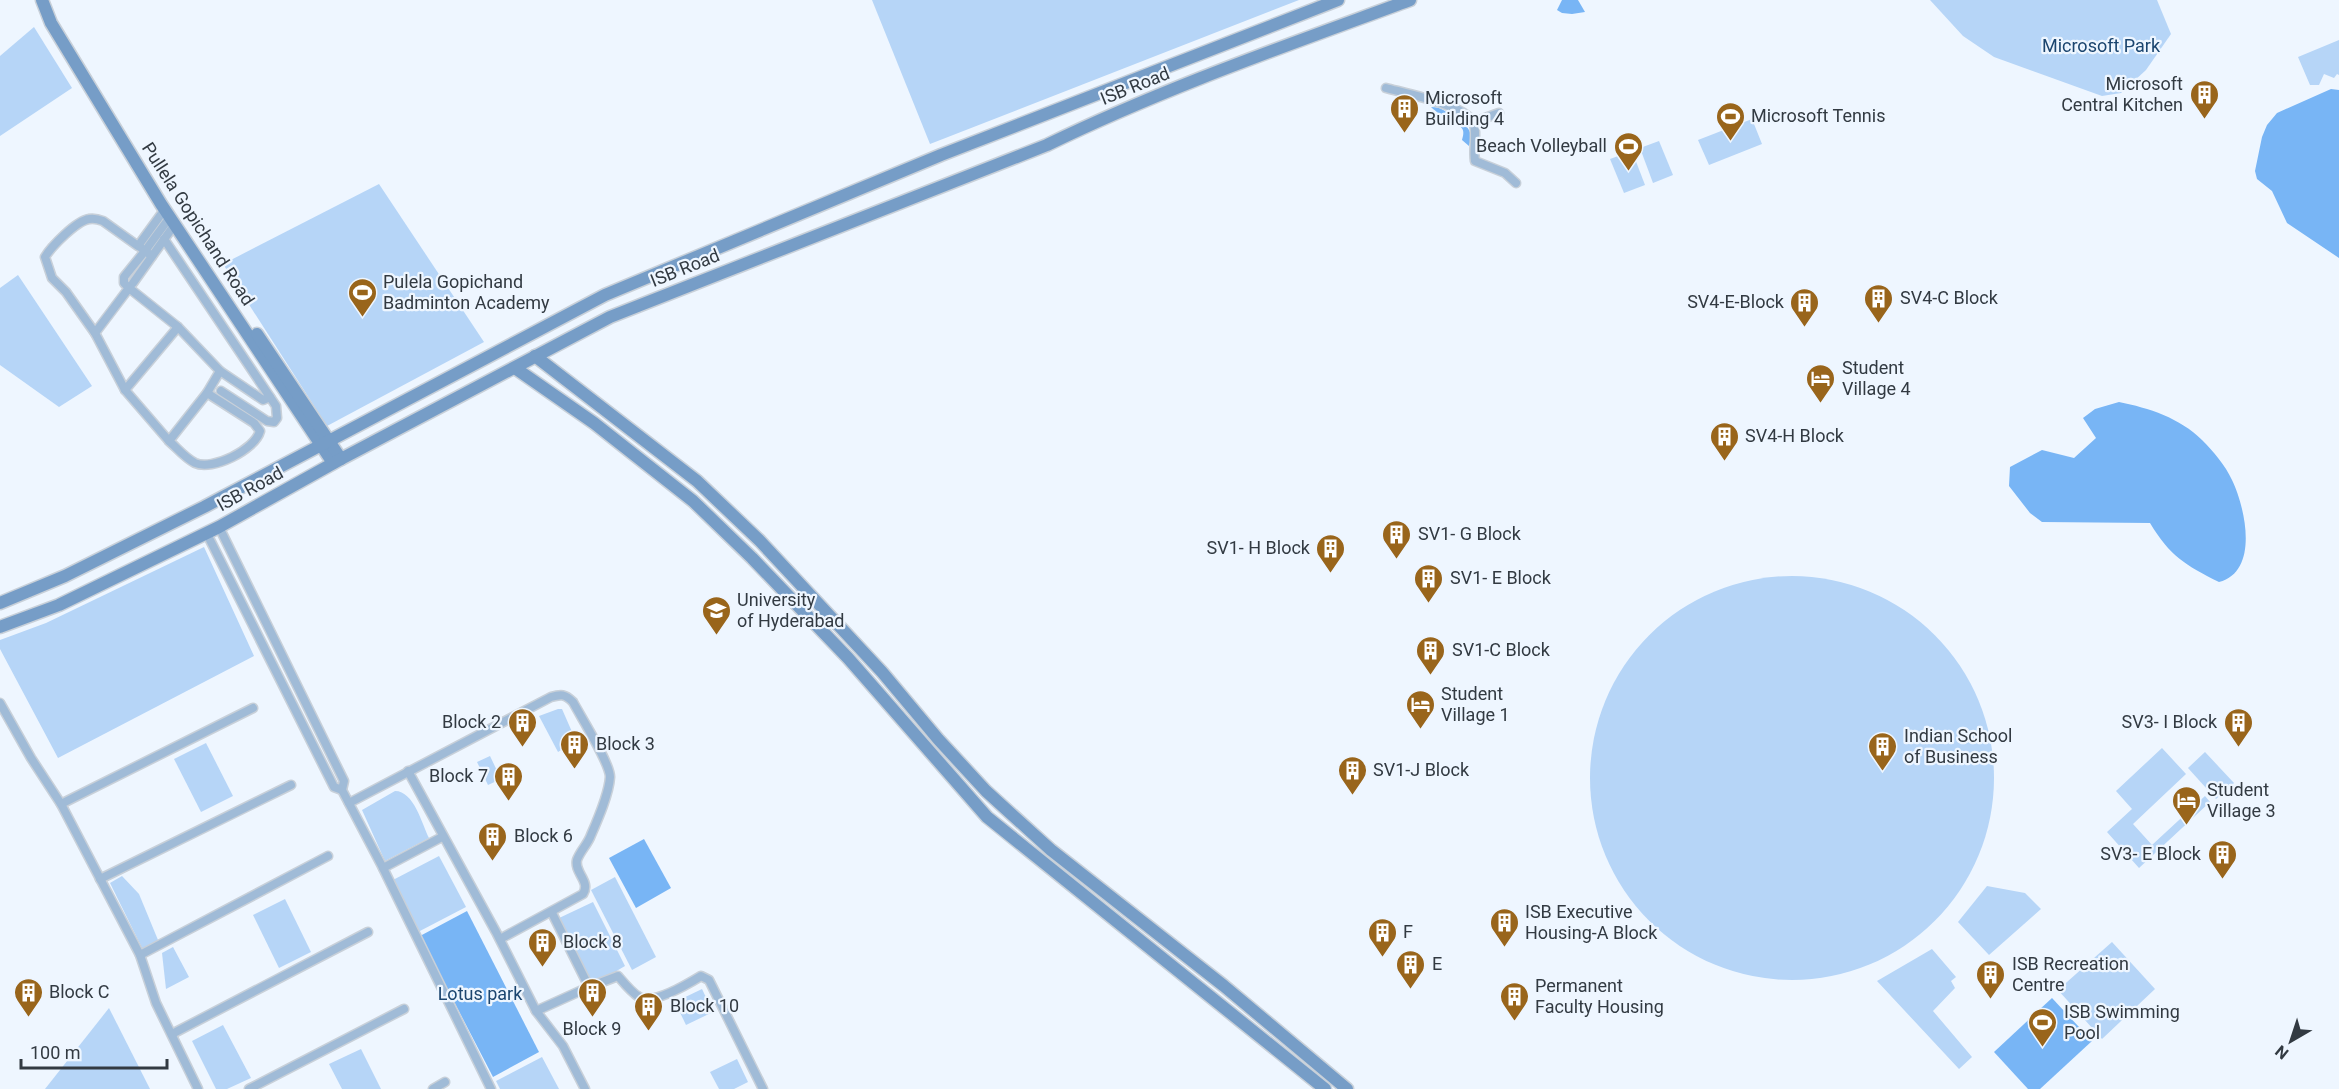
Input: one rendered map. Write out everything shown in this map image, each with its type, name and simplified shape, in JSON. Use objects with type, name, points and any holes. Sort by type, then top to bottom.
[{"type":"street","name":"Pullela Gopichand Road","points":[[42,0],[51,23],[168,211],[221,286]]},
{"type":"street","name":"Pullela Gopichand Road","points":[[48,0],[57,21],[168,211],[221,286],[337,461]]},
{"type":"street","name":"ISB Road","points":[[0,603],[114,552],[605,295],[941,155],[1338,0]]},
{"type":"street","name":"ISB Road","points":[[0,627],[59,604],[219,527],[337,461],[610,317],[1047,145],[1098,120],[1410,0]]},
{"type":"street","points":[[1386,88],[1450,106],[1470,116],[1474,122],[1477,163],[1505,173],[1516,183]]},
{"type":"street","points":[[1474,122],[1499,114]]},
{"type":"street","points":[[168,211],[164,238],[270,397],[278,413],[277,418],[271,423],[221,391]]},
{"type":"street","points":[[168,211],[145,251],[123,279],[178,327],[220,371],[263,400],[270,397]]},
{"type":"street","points":[[145,251],[103,221],[87,219],[50,249],[45,257],[52,278],[66,292],[95,333],[125,390],[169,441],[197,464],[239,454],[258,438],[259,428],[207,393]]},
{"type":"street","points":[[145,251],[164,238]]},
{"type":"street","points":[[95,333],[131,286]]},
{"type":"street","points":[[125,390],[178,327]]},
{"type":"street","points":[[535,356],[697,481],[760,541],[882,672],[938,739],[986,791],[1051,850],[1224,986],[1347,1089]]},
{"type":"street","points":[[514,368],[594,423],[693,501],[752,558],[848,658],[987,817],[1325,1089]]},
{"type":"street","points":[[169,441],[207,393],[220,371]]},
{"type":"street","points":[[219,527],[344,781],[342,790],[383,868],[490,1089]]},
{"type":"street","points":[[206,532],[334,787],[342,790]]},
{"type":"street","points":[[349,803],[551,697],[560,694],[567,696],[573,702],[610,775],[607,794],[591,837],[578,859],[577,866],[586,890],[552,913],[500,939]]},
{"type":"street","points":[[0,703],[31,758],[61,804],[140,956],[156,1003],[198,1089]]},
{"type":"street","points":[[61,804],[253,708]]},
{"type":"street","points":[[408,771],[442,837],[500,939],[536,1011],[563,1046],[585,1089]]},
{"type":"street","points":[[100,879],[291,785]]},
{"type":"street","points":[[383,868],[442,837]]},
{"type":"street","points":[[140,956],[328,856]]},
{"type":"street","points":[[552,913],[589,987]]},
{"type":"street","points":[[172,1034],[368,933]]},
{"type":"street","points":[[536,1011],[618,976],[640,998],[650,1000],[684,986],[701,976],[709,980],[764,1089]]},
{"type":"street","points":[[249,1089],[404,1009]]},
{"type":"street","points":[[433,1089],[445,1082]]},
{"type":"green space","points":[[872,0],[1299,0],[930,144]]},
{"type":"green space","name":"Microsoft Park","points":[[1930,0],[2157,0],[2171,34],[2146,70],[2121,93],[2102,96],[1994,57],[1963,36]]},
{"type":"green space","points":[[34,27],[72,88],[0,136],[0,56]]},
{"type":"green space","points":[[2339,40],[2339,75],[2337,74],[2334,78],[2324,74],[2319,85],[2310,85],[2298,57]]},
{"type":"green space","name":"Microsoft Tennis","points":[[1752,119],[1762,144],[1709,165],[1698,140]]},
{"type":"green space","points":[[1659,141],[1673,175],[1653,183],[1640,148]]},
{"type":"green space","name":"Beach Volleyball","points":[[1632,151],[1645,185],[1624,193],[1610,159]]},
{"type":"green space","name":"Pulela Gopichand Badminton Academy","points":[[379,184],[484,342],[327,426],[223,264]]},
{"type":"green space","points":[[18,275],[92,386],[59,407],[0,365],[0,288]]},
{"type":"green space","points":[[204,547],[254,656],[58,758],[0,649],[0,640],[46,623]]},
{"type":"green space","points":[[1792,576],[1831,580],[1869,591],[1904,610],[1935,635],[1960,666],[1979,701],[1990,739],[1994,778],[1990,817],[1979,855],[1960,890],[1935,921],[1904,946],[1869,965],[1831,976],[1792,980],[1753,976],[1715,965],[1680,946],[1649,921],[1624,890],[1605,855],[1594,817],[1590,778],[1594,739],[1605,701],[1624,666],[1649,635],[1680,610],[1715,591],[1753,580]]},
{"type":"green space","points":[[562,709],[576,741],[558,752],[539,716]]},
{"type":"green space","points":[[206,743],[233,796],[201,812],[174,759]]},
{"type":"green space","points":[[2162,748],[2186,774],[2133,824],[2152,845],[2205,796],[2210,802],[2139,868],[2107,832],[2132,809],[2116,791]]},
{"type":"green space","points":[[2205,752],[2234,783],[2216,799],[2188,768]]},
{"type":"green space","points":[[490,756],[501,779],[488,785],[477,762]]},
{"type":"green space","points":[[395,791],[402,792],[412,802],[429,838],[385,861],[362,810]]},
{"type":"green space","points":[[439,856],[466,907],[418,932],[391,881]]},
{"type":"green space","points":[[122,876],[139,894],[158,940],[143,950],[110,883]]},
{"type":"green space","points":[[615,877],[656,957],[632,970],[591,890]]},
{"type":"green space","points":[[1987,886],[2025,893],[2041,909],[1989,955],[1958,922]]},
{"type":"green space","points":[[285,899],[311,952],[279,968],[253,915]]},
{"type":"green space","points":[[593,902],[625,966],[589,987],[557,919]]},
{"type":"green space","points":[[2112,942],[2155,989],[2102,1039],[2058,990]]},
{"type":"green space","points":[[173,947],[189,977],[166,989],[162,953]]},
{"type":"green space","points":[[1932,949],[1956,977],[1951,981],[1955,988],[1933,1011],[1972,1057],[1959,1069],[1877,981]]},
{"type":"green space","points":[[702,989],[713,1012],[686,1025],[675,1002]]},
{"type":"green space","points":[[109,1008],[150,1089],[45,1089]]},
{"type":"green space","points":[[223,1025],[251,1078],[227,1089],[216,1089],[192,1041]]},
{"type":"green space","points":[[361,1049],[381,1089],[342,1089],[329,1064]]},
{"type":"green space","points":[[542,1057],[559,1089],[500,1089],[496,1081]]},
{"type":"green space","points":[[737,1059],[748,1082],[734,1089],[719,1089],[710,1072]]},
{"type":"water","points":[[1562,0],[1578,0],[1585,12],[1562,13],[1557,10]]},
{"type":"water","points":[[2331,89],[2339,90],[2339,258],[2287,223],[2272,191],[2257,179],[2255,171],[2262,137],[2267,125],[2277,113]]},
{"type":"water","points":[[1431,107],[1443,110],[1468,128],[1471,136],[1469,146],[1462,140],[1462,128]]},
{"type":"water","points":[[2119,402],[2153,411],[2184,426],[2206,445],[2226,469],[2237,492],[2246,537],[2245,552],[2232,576],[2219,582],[2188,565],[2164,544],[2150,523],[2042,522],[2030,513],[2009,486],[2010,467],[2042,450],[2074,458],[2096,438],[2083,418],[2095,409]]},
{"type":"water","points":[[644,839],[671,888],[636,908],[609,858]]},
{"type":"water","name":"Lotus park","points":[[467,911],[539,1052],[493,1077],[420,936]]},
{"type":"water","name":"ISB Swimming Pool","points":[[2052,998],[2092,1041],[2040,1089],[2028,1089],[1994,1052]]},
{"type":"place","name":"Microsoft Central Kitchen","points":[[2204,120]]},
{"type":"place","name":"Microsoft Building 4","points":[[1404,134]]},
{"type":"place","name":"Microsoft Tennis","points":[[1730,142]]},
{"type":"place","name":"Beach Volleyball","points":[[1628,172]]},
{"type":"place","name":"Pulela Gopichand Badminton Academy","points":[[362,318]]},
{"type":"place","name":"SV4-C Block","points":[[1879,324]]},
{"type":"place","name":"SV4-E-Block","points":[[1805,328]]},
{"type":"place","name":"Student Village 4","points":[[1821,404]]},
{"type":"place","name":"SV4-H Block","points":[[1724,462]]},
{"type":"place","name":"SV1- G Block","points":[[1397,560]]},
{"type":"place","name":"SV1- H Block","points":[[1331,574]]},
{"type":"place","name":"SV1- E Block","points":[[1429,604]]},
{"type":"place","name":"University of Hyderabad","points":[[716,636]]},
{"type":"place","name":"SV1-C Block","points":[[1431,676]]},
{"type":"place","name":"Student Village 1","points":[[1420,730]]},
{"type":"place","name":"Block 2","points":[[522,748]]},
{"type":"place","name":"SV3- I Block","points":[[2238,748]]},
{"type":"place","name":"Block 3","points":[[575,770]]},
{"type":"place","name":"Indian School of Business","points":[[1883,772]]},
{"type":"place","name":"SV1-J Block","points":[[1352,796]]},
{"type":"place","name":"Block 7","points":[[509,802]]},
{"type":"place","name":"Student Village 3","points":[[2186,826]]},
{"type":"place","name":"Block 6","points":[[493,862]]},
{"type":"place","name":"SV3- E Block","points":[[2222,880]]},
{"type":"place","name":"ISB Executive Housing-A Block","points":[[1504,948]]},
{"type":"place","name":"F","points":[[1382,958]]},
{"type":"place","name":"Block 8","points":[[542,968]]},
{"type":"place","name":"E","points":[[1411,990]]},
{"type":"place","name":"ISB Recreation Centre","points":[[1991,1000]]},
{"type":"place","name":"Block C","points":[[28,1018]]},
{"type":"place","name":"Block 9","points":[[592,1018]]},
{"type":"place","name":"Permanent Faculty Housing","points":[[1514,1022]]},
{"type":"place","name":"Block 10","points":[[649,1032]]},
{"type":"place","name":"ISB Swimming Pool","points":[[2043,1048]]}]
